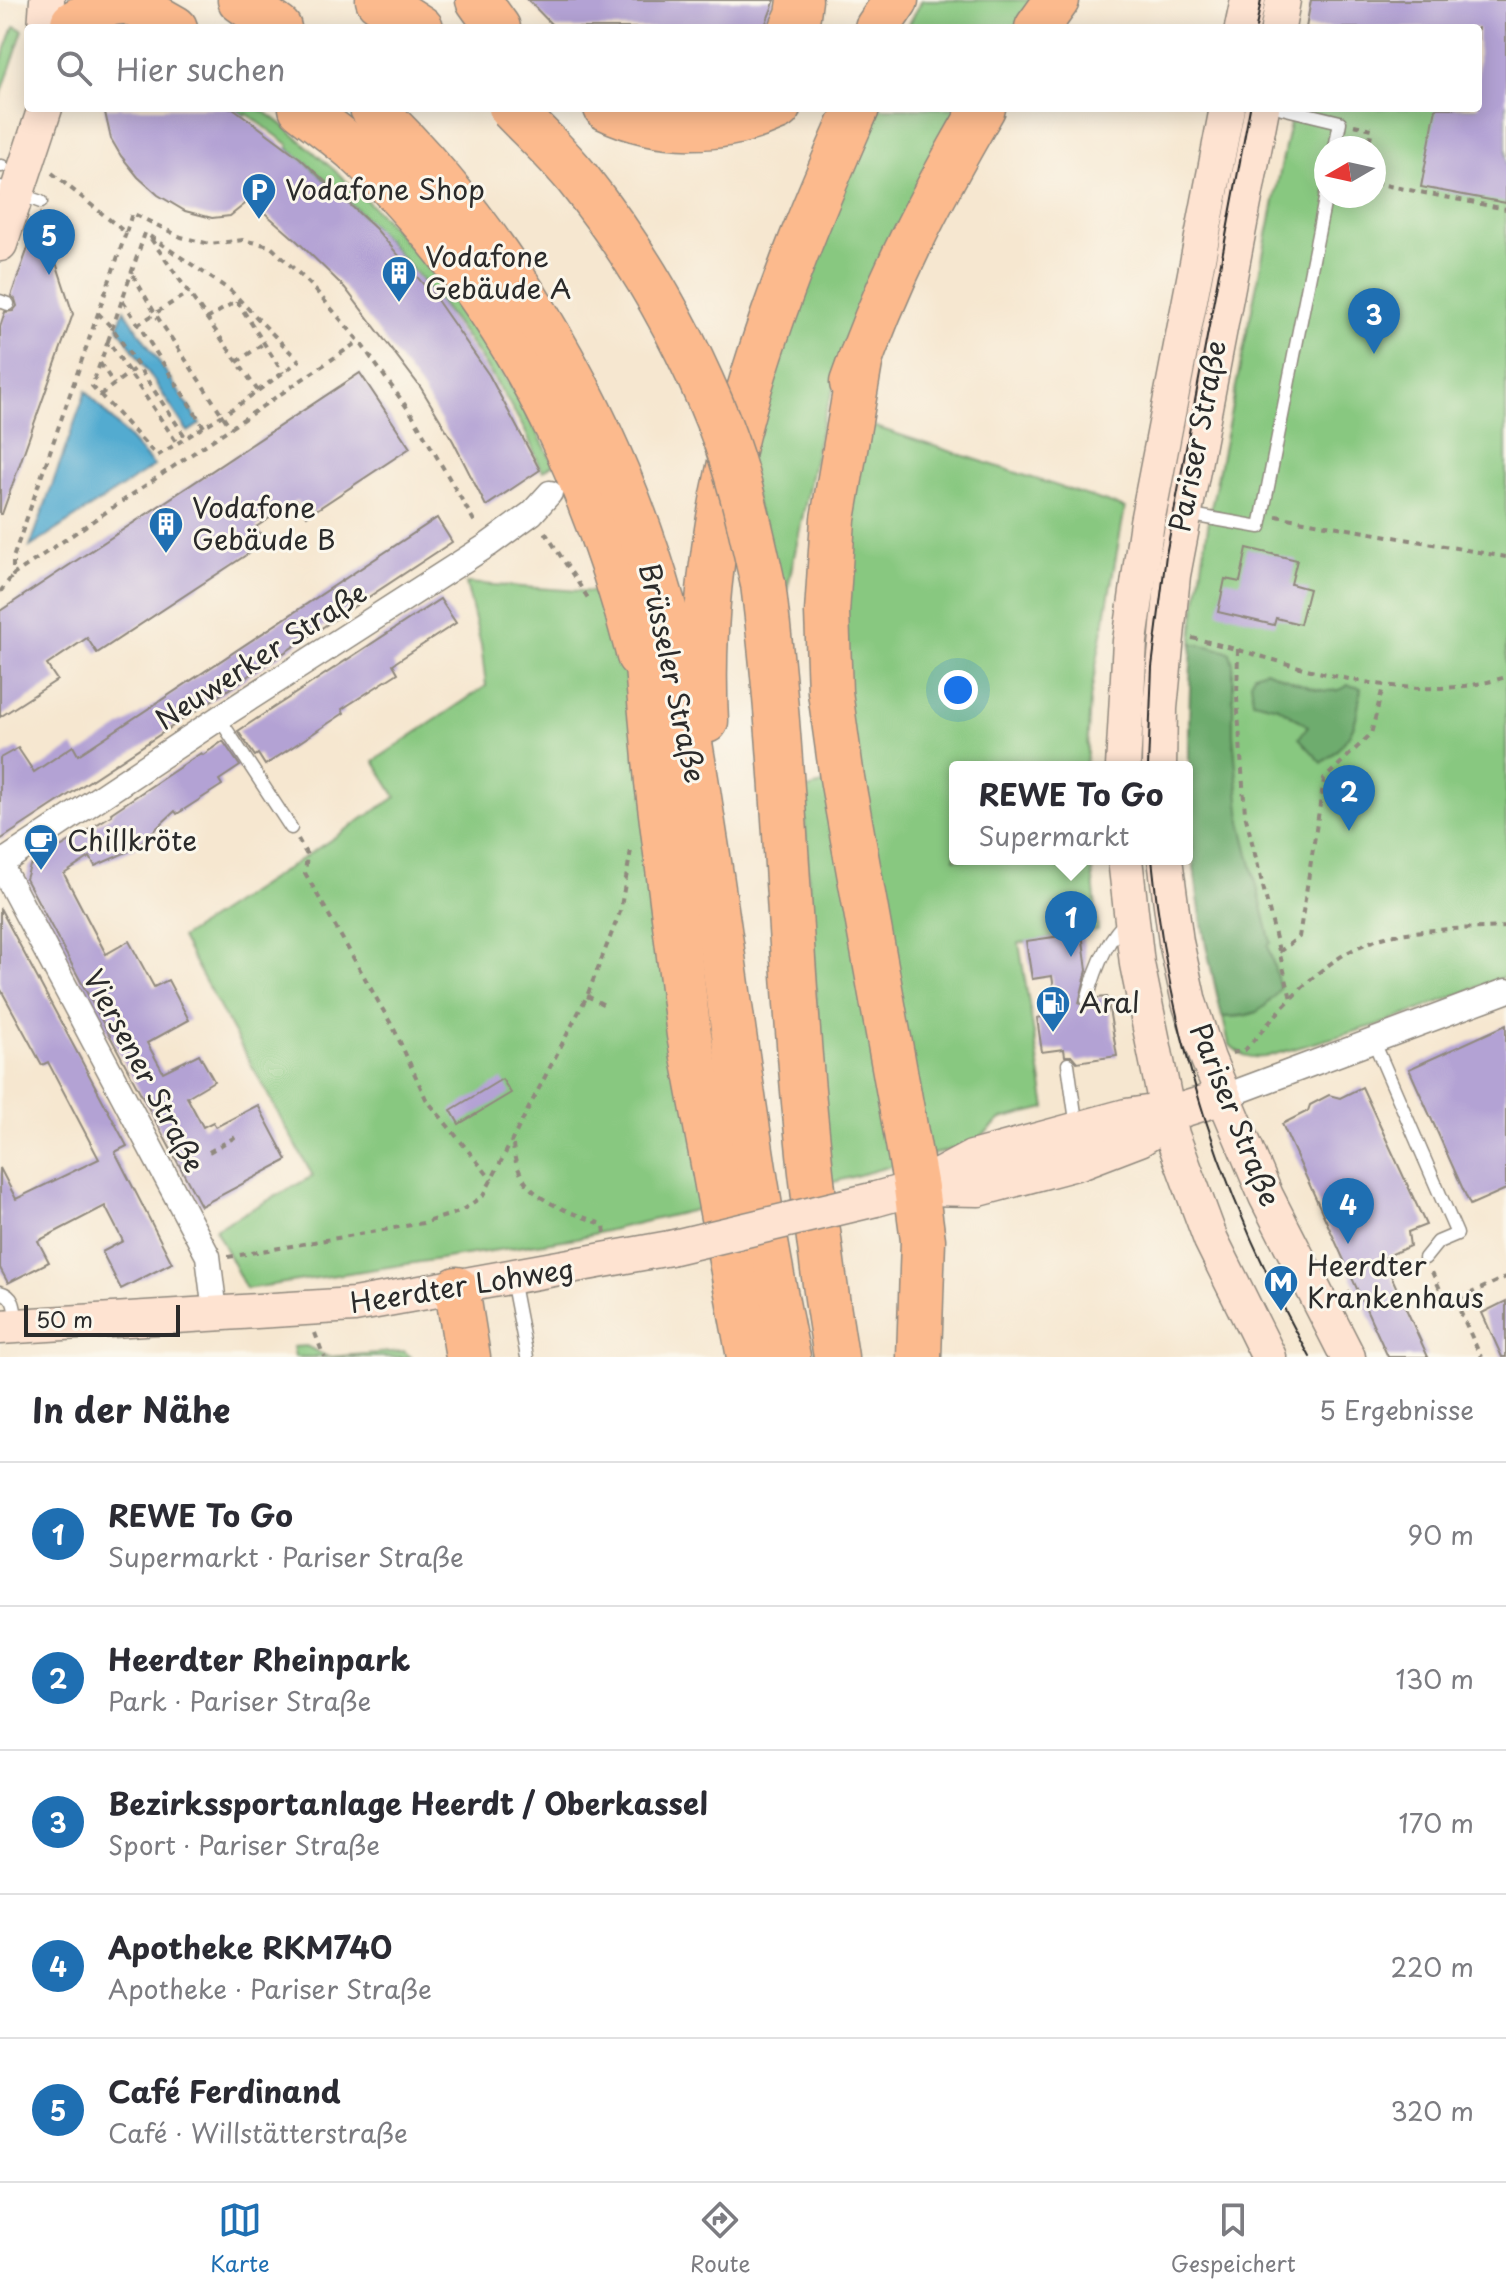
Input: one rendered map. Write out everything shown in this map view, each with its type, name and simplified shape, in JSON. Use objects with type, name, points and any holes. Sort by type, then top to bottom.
[{"type":"highway","points":[[240,0],[273,24]]},
{"type":"highway","points":[[378,0],[415,24]]},
{"type":"highway","points":[[478,0],[495,24]]},
{"type":"highway","points":[[794,24],[800,0]]},
{"type":"highway","points":[[880,24],[896,0]]},
{"type":"highway","points":[[897,24],[910,0]]},
{"type":"highway","points":[[1040,24],[1057,0]]},
{"type":"highway","points":[[64,13],[127,1],[168,24]]},
{"type":"highway","points":[[306,112],[359,154],[404,200],[459,265],[504,329],[538,389],[587,491],[621,586],[648,689]]},
{"type":"highway","name":"Brüsseler Straße","points":[[376,112],[441,183],[531,307],[569,371],[630,499],[664,607],[689,735],[713,887],[744,1115],[758,1355]]},
{"type":"highway","points":[[515,112],[577,178],[636,261],[680,338],[720,427],[742,494],[763,584],[774,670],[800,1058],[836,1357]]},
{"type":"highway","points":[[614,112],[631,120],[683,128],[732,124],[767,112]]},
{"type":"highway","name":"Brüsseler Straße","points":[[713,887],[705,700],[709,607],[719,515],[736,433],[780,291],[855,112]]},
{"type":"highway","points":[[784,809],[798,616],[814,527],[838,424],[896,268],[935,191],[981,112]]},
{"type":"highway","points":[[861,357],[833,519],[827,613],[830,692],[896,1193],[923,1240],[919,1357]]},
{"type":"highway","points":[[630,499],[662,828],[689,1035],[758,1355]]},
{"type":"highway","points":[[441,1357],[443,1291]]},
{"type":"highway","points":[[443,1291],[468,1357]]},
{"type":"main road","points":[[1243,24],[1248,0]]},
{"type":"main road","points":[[1279,24],[1283,0]]},
{"type":"main road","points":[[0,244],[24,112]]},
{"type":"main road","points":[[13,178],[43,112]]},
{"type":"main road","name":"Pariser Straße","points":[[1123,761],[1130,641],[1147,522],[1226,112]]},
{"type":"main road","name":"Pariser Straße","points":[[1159,761],[1167,632],[1183,513],[1261,112]]},
{"type":"main road","name":"Pariser Straße","points":[[1126,865],[1131,918],[1119,963],[1157,1054],[1166,1115],[1183,1169],[1211,1240],[1269,1357]]},
{"type":"main road","name":"Pariser Straße","points":[[1166,865],[1176,942],[1189,1002],[1223,1097],[1266,1196],[1348,1357]]},
{"type":"main road","name":"Heerdter Lohweg","points":[[896,1193],[972,1158],[1126,1116],[1147,1113],[1166,1115],[1223,1097]]},
{"type":"main road","name":"Heerdter Lohweg","points":[[8,1327],[354,1305],[512,1279],[670,1248],[896,1193],[979,1189],[1080,1162],[1140,1139],[1166,1115]]},
{"type":"street","name":"Neuwerker Straße","points":[[0,864],[488,545],[532,513],[550,493]]},
{"type":"street","name":"Viersener Straße","points":[[0,864],[209,1261],[215,1312]]},
{"type":"street","points":[[1223,1097],[1506,991]]},
{"type":"lane","points":[[1299,112],[1340,122],[1337,136]]},
{"type":"lane","points":[[1183,513],[1260,527],[1323,208]]},
{"type":"lane","points":[[219,718],[291,828]]},
{"type":"lane","points":[[1087,1000],[1119,963]]},
{"type":"lane","points":[[1374,1042],[1457,1234],[1438,1242],[1425,1258]]},
{"type":"lane","points":[[1068,1064],[1078,1129]]},
{"type":"lane","points":[[512,1279],[527,1357]]},
{"type":"lane","points":[[0,1292],[6,1293],[15,1303],[8,1327]]},
{"type":"path","points":[[1340,122],[1372,129],[1371,136]]},
{"type":"path","points":[[13,178],[52,173],[126,233]]},
{"type":"path","points":[[1386,185],[1506,209]]},
{"type":"path","points":[[13,575],[13,558],[132,213],[181,237],[210,244],[243,240],[270,246],[311,285],[359,341],[413,416],[488,545]]},
{"type":"path","points":[[145,233],[149,236],[231,291],[299,361],[157,456],[92,386],[145,233]]},
{"type":"path","points":[[149,236],[258,391]]},
{"type":"path","points":[[132,273],[231,428]]},
{"type":"path","points":[[231,291],[283,373]]},
{"type":"path","points":[[137,325],[189,292]]},
{"type":"path","points":[[123,300],[204,427]]},
{"type":"path","points":[[207,319],[237,300]]},
{"type":"path","points":[[98,313],[113,329],[186,438]]},
{"type":"path","points":[[108,341],[177,443]]},
{"type":"path","points":[[0,592],[13,575],[359,341]]},
{"type":"path","points":[[237,362],[264,343]]},
{"type":"path","points":[[100,363],[114,384]]},
{"type":"path","points":[[100,395],[138,366]]},
{"type":"path","points":[[532,513],[593,605]]},
{"type":"path","points":[[1262,513],[1506,557]]},
{"type":"path","points":[[1167,632],[1383,687],[1453,689],[1506,677]]},
{"type":"path","points":[[1238,649],[1237,698],[1245,814],[1291,999]]},
{"type":"path","points":[[1279,952],[1299,937],[1324,779],[1371,734],[1383,687]]},
{"type":"path","points":[[291,828],[307,855],[305,873],[395,1031],[426,1099],[492,1180]]},
{"type":"path","points":[[209,1261],[435,1219],[459,1212],[483,1196],[587,996],[620,912],[632,846]]},
{"type":"path","points":[[1225,1055],[1245,1050],[1325,966],[1359,946],[1394,935],[1506,927]]},
{"type":"path","points":[[587,996],[608,1007]]},
{"type":"path","points":[[209,1152],[237,1136]]},
{"type":"path","points":[[512,1143],[519,1171],[527,1185],[561,1208],[604,1225],[610,1261]]},
{"type":"path","points":[[1390,1274],[1425,1258],[1447,1304],[1506,1277]]},
{"type":"path","points":[[1455,1300],[1481,1357]]},
{"type":"green space","points":[[922,0],[1039,0],[1022,24],[909,24]]},
{"type":"green space","points":[[14,26],[23,30],[0,98],[0,65]]},
{"type":"green space","points":[[1506,104],[1506,976],[1388,1022],[1265,1057],[1249,1057],[1229,1044],[1205,941],[1194,866],[1193,761],[1190,761],[1189,735],[1193,626],[1210,513],[1292,112],[1482,112],[1482,107]]},
{"type":"green space","points":[[241,112],[265,112],[296,136],[354,188],[421,259],[480,337],[554,464],[543,471],[523,427],[474,349],[389,243],[288,148],[289,145]]},
{"type":"green space","points":[[868,112],[958,112],[875,273],[823,419],[780,624],[744,442]]},
{"type":"green space","points":[[860,422],[1125,508],[1090,699],[1086,761],[949,761],[949,865],[1092,865],[1098,930],[1019,943],[1046,1108],[1001,1119],[974,1143],[827,1184],[803,791],[852,773],[837,657]]},
{"type":"green space","points":[[466,583],[594,592],[626,626],[707,1207],[576,1238],[246,1289],[215,1229],[313,1176],[181,938],[396,797],[374,761],[486,686],[481,645]]},
{"type":"green space","points":[[1192,643],[1225,650],[1230,653],[1233,664],[1233,734],[1241,821],[1280,988],[1262,1009],[1241,1016],[1222,1017],[1206,942],[1193,850],[1193,761],[1189,761]]},
{"type":"green space","points":[[1265,670],[1319,690],[1340,690],[1348,685],[1361,688],[1352,730],[1341,746],[1322,763],[1299,738],[1308,726],[1278,707],[1253,701],[1251,680],[1254,674]]},
{"type":"green space","points":[[306,1346],[328,1357],[295,1357],[293,1347]]},
{"type":"green space","points":[[404,1351],[411,1357],[328,1357]]},
{"type":"water","points":[[124,309],[200,424],[188,432],[118,327]]},
{"type":"water","points":[[86,391],[154,466],[30,547]]},
{"type":"building","points":[[528,0],[775,0],[766,24],[551,24]]},
{"type":"building","points":[[1311,0],[1506,0],[1506,203],[1421,187],[1435,112],[1482,112],[1482,24],[1307,24]]},
{"type":"building","name":"Vodafone Gebäude A","points":[[105,112],[238,112],[300,158],[376,229],[437,300],[489,375],[540,470],[486,506],[453,441],[421,388],[345,288],[298,242],[250,200],[230,216],[212,218],[185,211],[158,195],[138,177],[111,139]]},
{"type":"building","points":[[40,214],[73,314],[0,514],[0,327],[5,312],[13,311],[17,306],[11,296]]},
{"type":"building","name":"Vodafone Gebäude B","points":[[360,373],[410,448],[307,516],[297,500],[256,527],[266,542],[97,653],[87,638],[47,665],[57,680],[0,717],[0,611]]},
{"type":"building","points":[[437,518],[452,542],[0,840],[0,758],[18,748],[34,772],[73,746],[78,755]]},
{"type":"building","points":[[1247,548],[1297,560],[1291,584],[1309,589],[1300,624],[1276,618],[1274,625],[1218,612],[1225,579],[1240,582]]},
{"type":"building","points":[[440,599],[456,623],[393,664],[398,673],[265,765],[258,754],[255,756],[238,731]]},
{"type":"building","points":[[223,741],[240,766],[219,780],[222,785],[177,814],[175,811],[134,849],[95,866],[90,857],[64,874],[106,954],[129,941],[154,987],[168,980],[189,1020],[147,1043],[163,1072],[199,1054],[214,1081],[187,1097],[203,1127],[213,1122],[216,1127],[258,1105],[287,1160],[201,1206],[26,879],[30,866]]},
{"type":"building","points":[[0,908],[127,1146],[115,1152],[172,1263],[121,1289],[102,1252],[123,1241],[105,1206],[38,1241],[49,1262],[8,1283],[0,1268],[0,1168],[16,1199],[99,1159],[48,1062],[42,1065],[0,988]]},
{"type":"building","points":[[1082,933],[1087,970],[1079,1003],[1088,1009],[1094,1006],[1097,998],[1107,997],[1117,1056],[1077,1062],[1072,1056],[1065,1056],[1064,1049],[1042,1052],[1037,1018],[1058,1014],[1052,976],[1032,979],[1026,941]]},
{"type":"building","points":[[1506,1025],[1506,1189],[1470,1205],[1409,1069]]},
{"type":"building","points":[[502,1079],[511,1093],[459,1124],[451,1110]]},
{"type":"building","points":[[1362,1087],[1426,1225],[1408,1232],[1410,1246],[1383,1258],[1428,1357],[1388,1357],[1282,1124],[1308,1111],[1310,1105],[1329,1095],[1340,1098]]},
{"type":"building","points":[[1506,1301],[1506,1357],[1502,1357],[1482,1313]]},
{"type":"tram line","points":[[1257,24],[1261,0]]},
{"type":"tram line","points":[[1148,761],[1152,667],[1166,555],[1249,112]]},
{"type":"tram line","points":[[1153,865],[1171,991],[1204,1116],[1251,1238],[1310,1357]]},
{"type":"place","name":"Vodafone Shop","points":[[259,221]]},
{"type":"place","name":"Café Ferdinand","points":[[49,275]]},
{"type":"place","name":"Vodafone Gebäude A","points":[[399,304]]},
{"type":"place","name":"Bezirkssportanlage Heerdt / Oberkassel","points":[[1374,354]]},
{"type":"place","name":"Vodafone Gebäude B","points":[[166,555]]},
{"type":"place","name":"Heerdter Rheinpark","points":[[1349,831]]},
{"type":"place","name":"Chillkröte","points":[[41,872]]},
{"type":"place","name":"REWE To Go","points":[[1071,957]]},
{"type":"place","name":"Aral","points":[[1053,1034]]},
{"type":"place","name":"Apotheke RKM740","points":[[1348,1244]]},
{"type":"place","name":"Heerdter Krankenhaus","points":[[1281,1313]]}]
